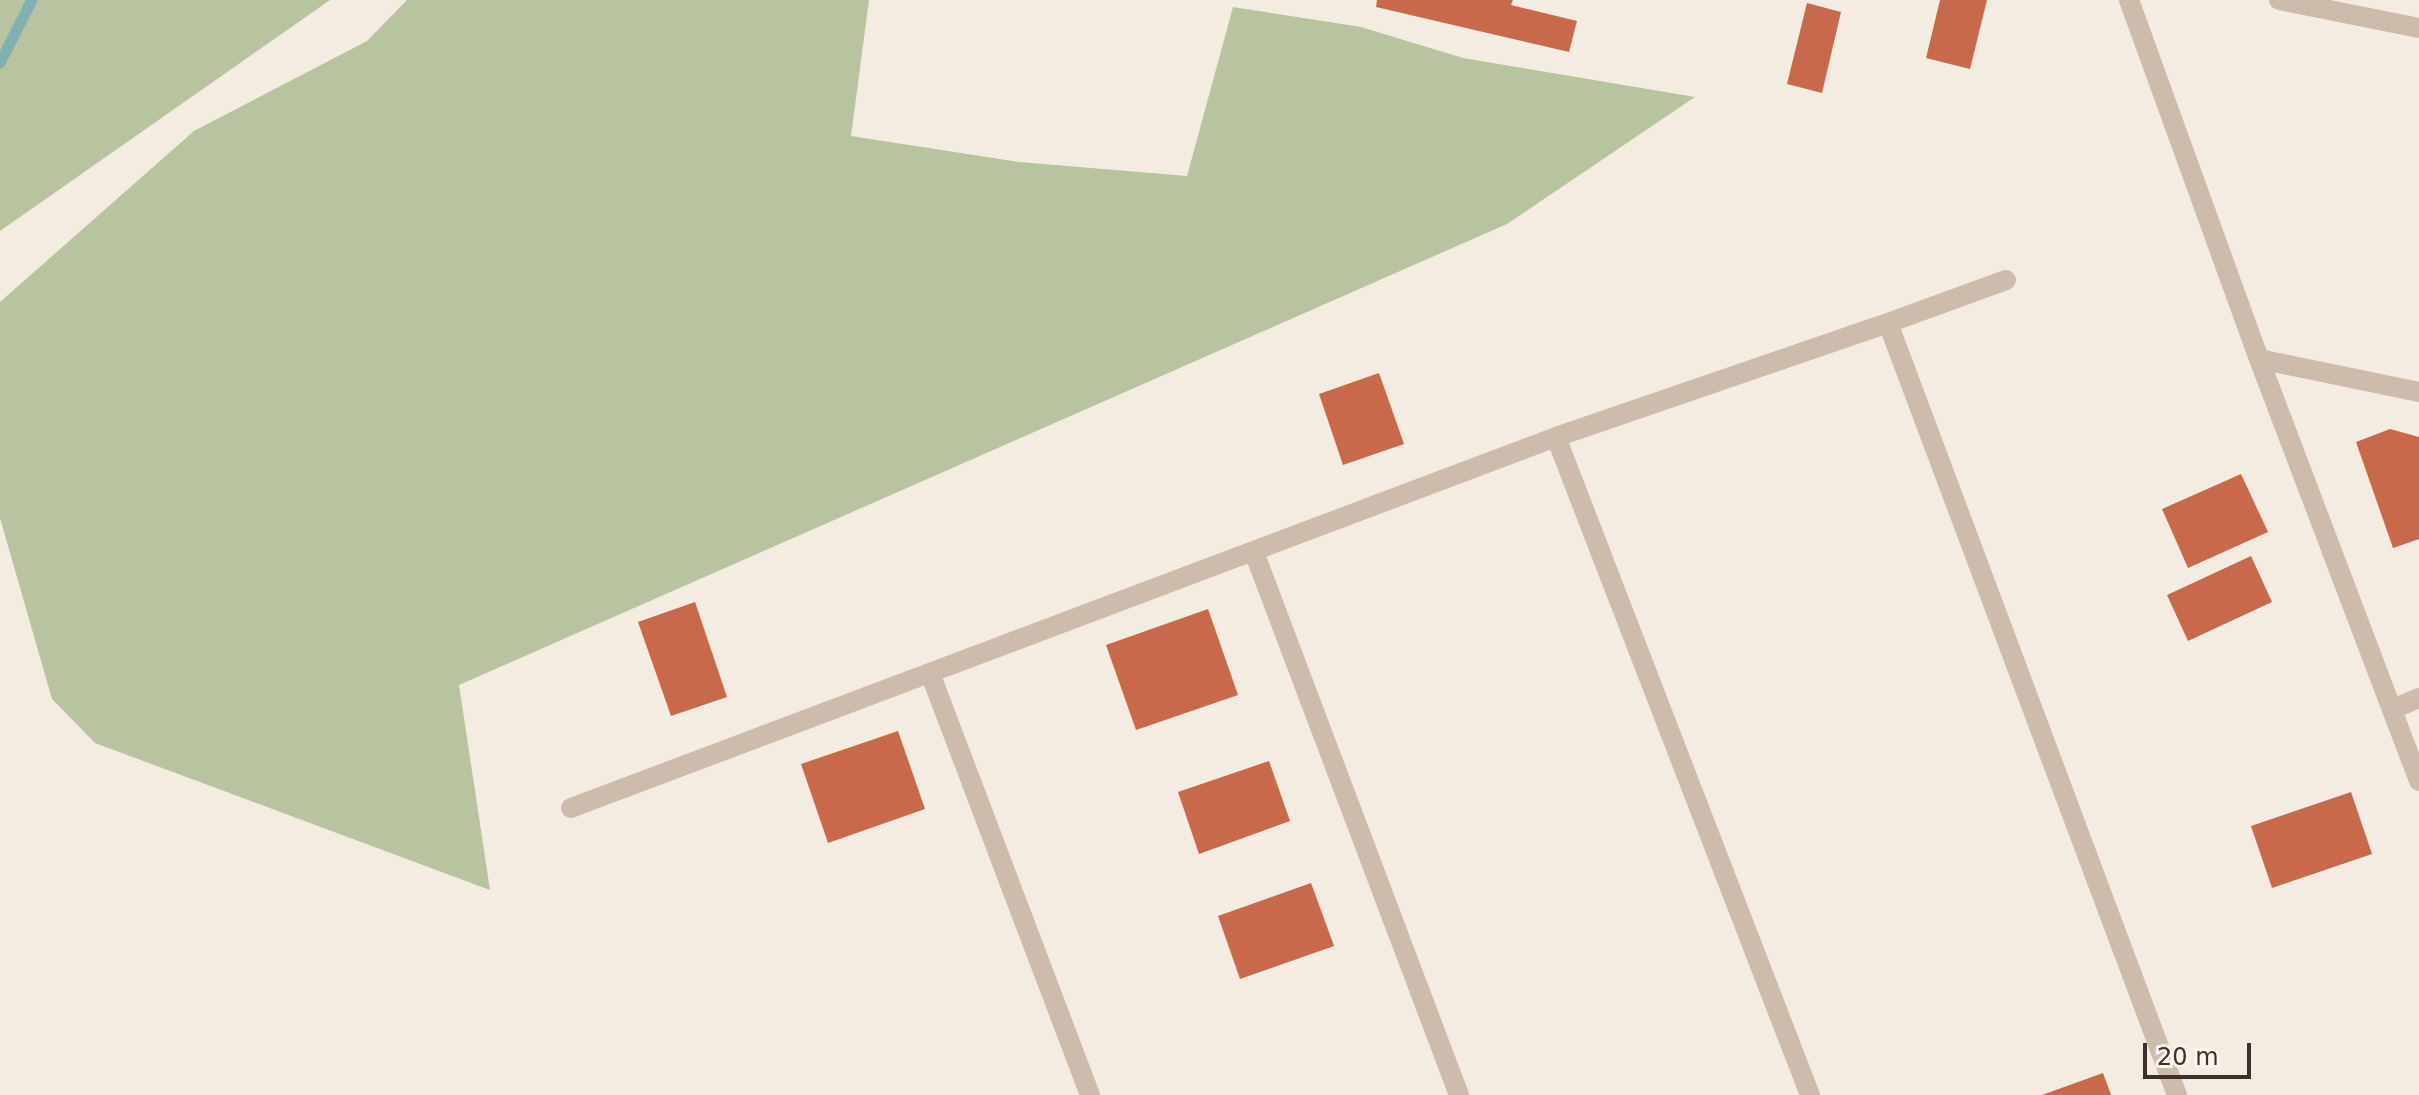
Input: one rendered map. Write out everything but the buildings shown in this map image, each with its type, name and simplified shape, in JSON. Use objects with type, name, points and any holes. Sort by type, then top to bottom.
[{"type":"street","points":[[2129,0],[2259,359],[2419,781]]},
{"type":"street","points":[[2279,0],[2419,28]]},
{"type":"street","points":[[571,808],[1556,437],[2006,280]]},
{"type":"street","points":[[1888,323],[2177,1095]]},
{"type":"street","points":[[2259,359],[2419,392]]},
{"type":"street","points":[[1556,437],[1810,1095]]},
{"type":"street","points":[[1254,552],[1459,1095]]},
{"type":"street","points":[[930,673],[1090,1095]]},
{"type":"street","points":[[2393,709],[2419,698]]},
{"type":"green space","points":[[0,0],[330,0],[0,231]]},
{"type":"green space","points":[[407,0],[869,0],[851,136],[1019,162],[1187,176],[1233,7],[1361,27],[1463,58],[1695,97],[1507,224],[459,685],[490,890],[95,743],[52,699],[0,518],[0,302],[194,131],[367,41]]},
{"type":"waterway","points":[[0,63],[32,0]]}]
